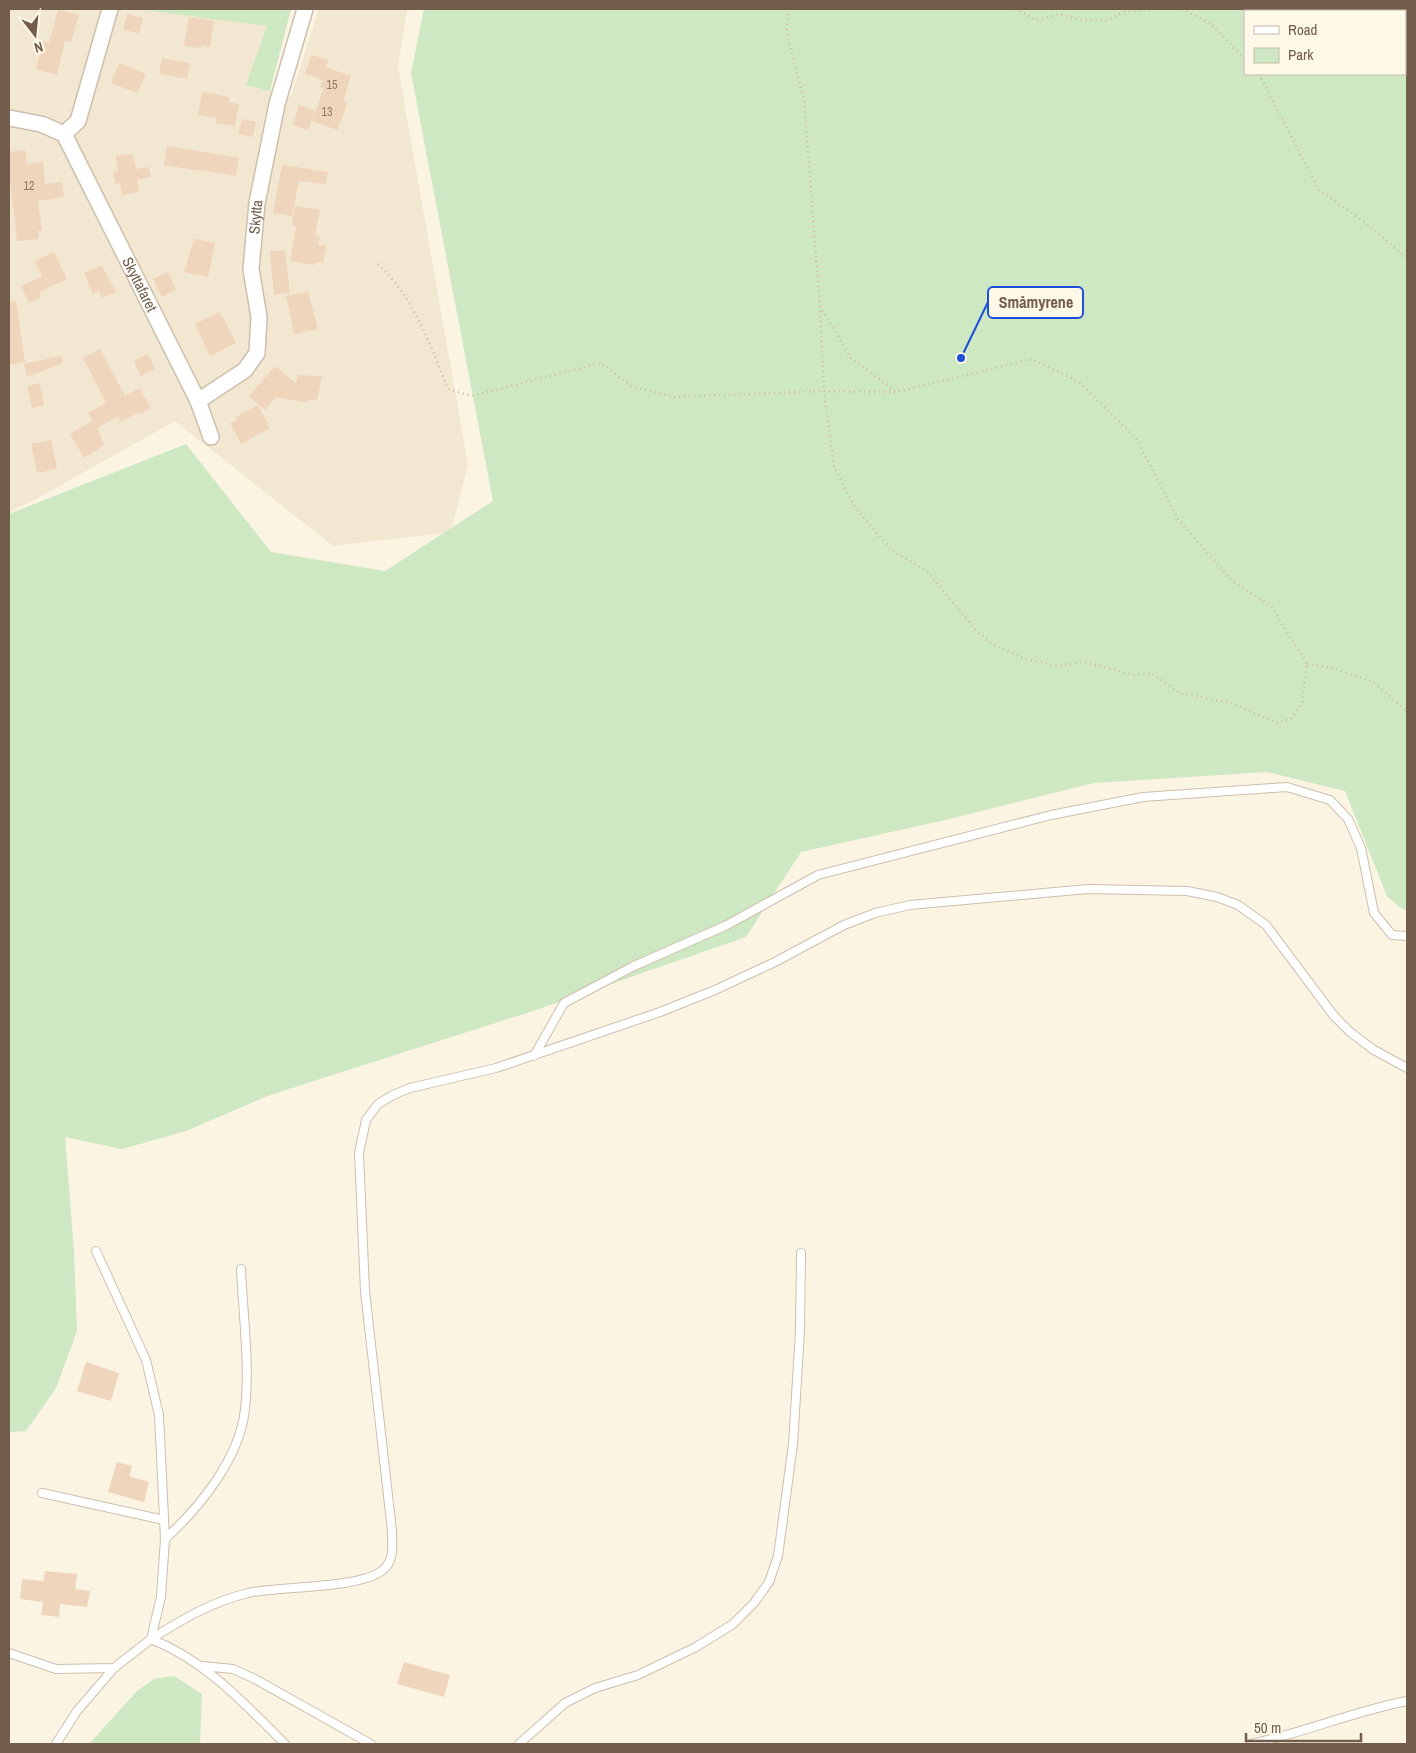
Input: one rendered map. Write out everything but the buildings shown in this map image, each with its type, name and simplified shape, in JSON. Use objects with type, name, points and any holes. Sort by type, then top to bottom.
[{"type":"street","points":[[9,118],[41,124],[64,134],[78,121],[110,9]]},
{"type":"street","name":"Skytta","points":[[198,401],[245,370],[257,352],[259,317],[251,269],[257,203],[277,104],[305,9]]},
{"type":"street","name":"Skyttafaret","points":[[64,134],[198,401],[211,436]]},
{"type":"lane","points":[[534,1056],[564,1003],[634,966],[726,924],[818,875],[1051,815],[1143,797],[1287,787],[1330,800],[1348,819],[1360,848],[1374,913],[1392,935],[1407,936]]},
{"type":"lane","points":[[56,1744],[77,1711],[114,1668],[151,1639],[192,1613],[218,1602],[278,1588],[358,1580],[374,1576],[383,1570],[389,1562],[392,1552],[392,1531],[365,1291],[360,1190],[362,1133],[366,1120],[378,1104],[393,1095],[410,1088],[496,1068],[660,1012],[715,990],[775,962],[844,925],[876,913],[910,904],[1088,889],[1187,891],[1217,897],[1238,905],[1266,925],[1334,1016],[1350,1032],[1374,1050],[1407,1068]]},
{"type":"lane","points":[[96,1251],[146,1360],[159,1414],[165,1539],[161,1597],[151,1639]]},
{"type":"lane","points":[[519,1744],[565,1703],[595,1688],[646,1671],[696,1647],[733,1624],[754,1603],[770,1582],[778,1556],[793,1444],[800,1331],[800,1253]]},
{"type":"lane","points":[[165,1539],[190,1516],[213,1487],[239,1436],[245,1402],[241,1269]]},
{"type":"lane","points":[[42,1493],[164,1520]]},
{"type":"lane","points":[[151,1639],[176,1649],[202,1666],[231,1689],[285,1744]]},
{"type":"lane","points":[[9,1653],[56,1669],[114,1668]]},
{"type":"lane","points":[[202,1666],[233,1669],[255,1679],[371,1744]]},
{"type":"lane","points":[[1251,1744],[1331,1723],[1382,1706],[1407,1701]]},
{"type":"path","points":[[378,264],[394,279],[421,322],[448,389],[472,396],[601,363],[630,386],[674,397],[824,391],[896,392],[1032,358],[1078,381],[1136,438],[1178,519],[1232,581],[1271,606],[1307,664],[1302,704],[1292,718],[1277,724],[1231,703],[1179,693],[1152,672],[1134,675],[1084,662],[1059,666],[1026,659],[993,645],[974,628],[926,570],[892,551],[855,507],[834,467],[824,391],[820,306],[804,100],[786,31],[789,9]]},
{"type":"path","points":[[1015,9],[1036,20],[1061,14],[1081,20],[1108,20],[1124,12],[1154,9]]},
{"type":"path","points":[[1182,9],[1210,23],[1244,58]]},
{"type":"path","points":[[1260,75],[1319,190],[1365,222],[1407,258]]},
{"type":"path","points":[[820,306],[851,358],[896,392]]},
{"type":"path","points":[[1307,664],[1334,668],[1373,682],[1407,711]]},
{"type":"shaded area","points":[[9,9],[135,9],[267,26],[247,85],[291,96],[319,9],[407,9],[398,67],[468,465],[451,532],[333,546],[175,421],[38,498],[9,512]]},
{"type":"green space","points":[[135,9],[291,9],[270,91],[246,85],[267,26]]},
{"type":"green space","points":[[424,9],[1407,9],[1407,910],[1402,909],[1387,896],[1345,791],[1267,772],[1094,783],[945,820],[801,852],[746,937],[533,1011],[270,1095],[186,1131],[122,1149],[65,1137],[74,1251],[77,1331],[56,1388],[26,1431],[9,1432],[9,514],[186,444],[271,552],[385,571],[493,501],[411,73]]},
{"type":"green space","points":[[174,1676],[202,1694],[200,1744],[89,1744],[137,1691],[154,1679]]},
{"type":"place","name":"Småmyrene","points":[[961,358]]}]
